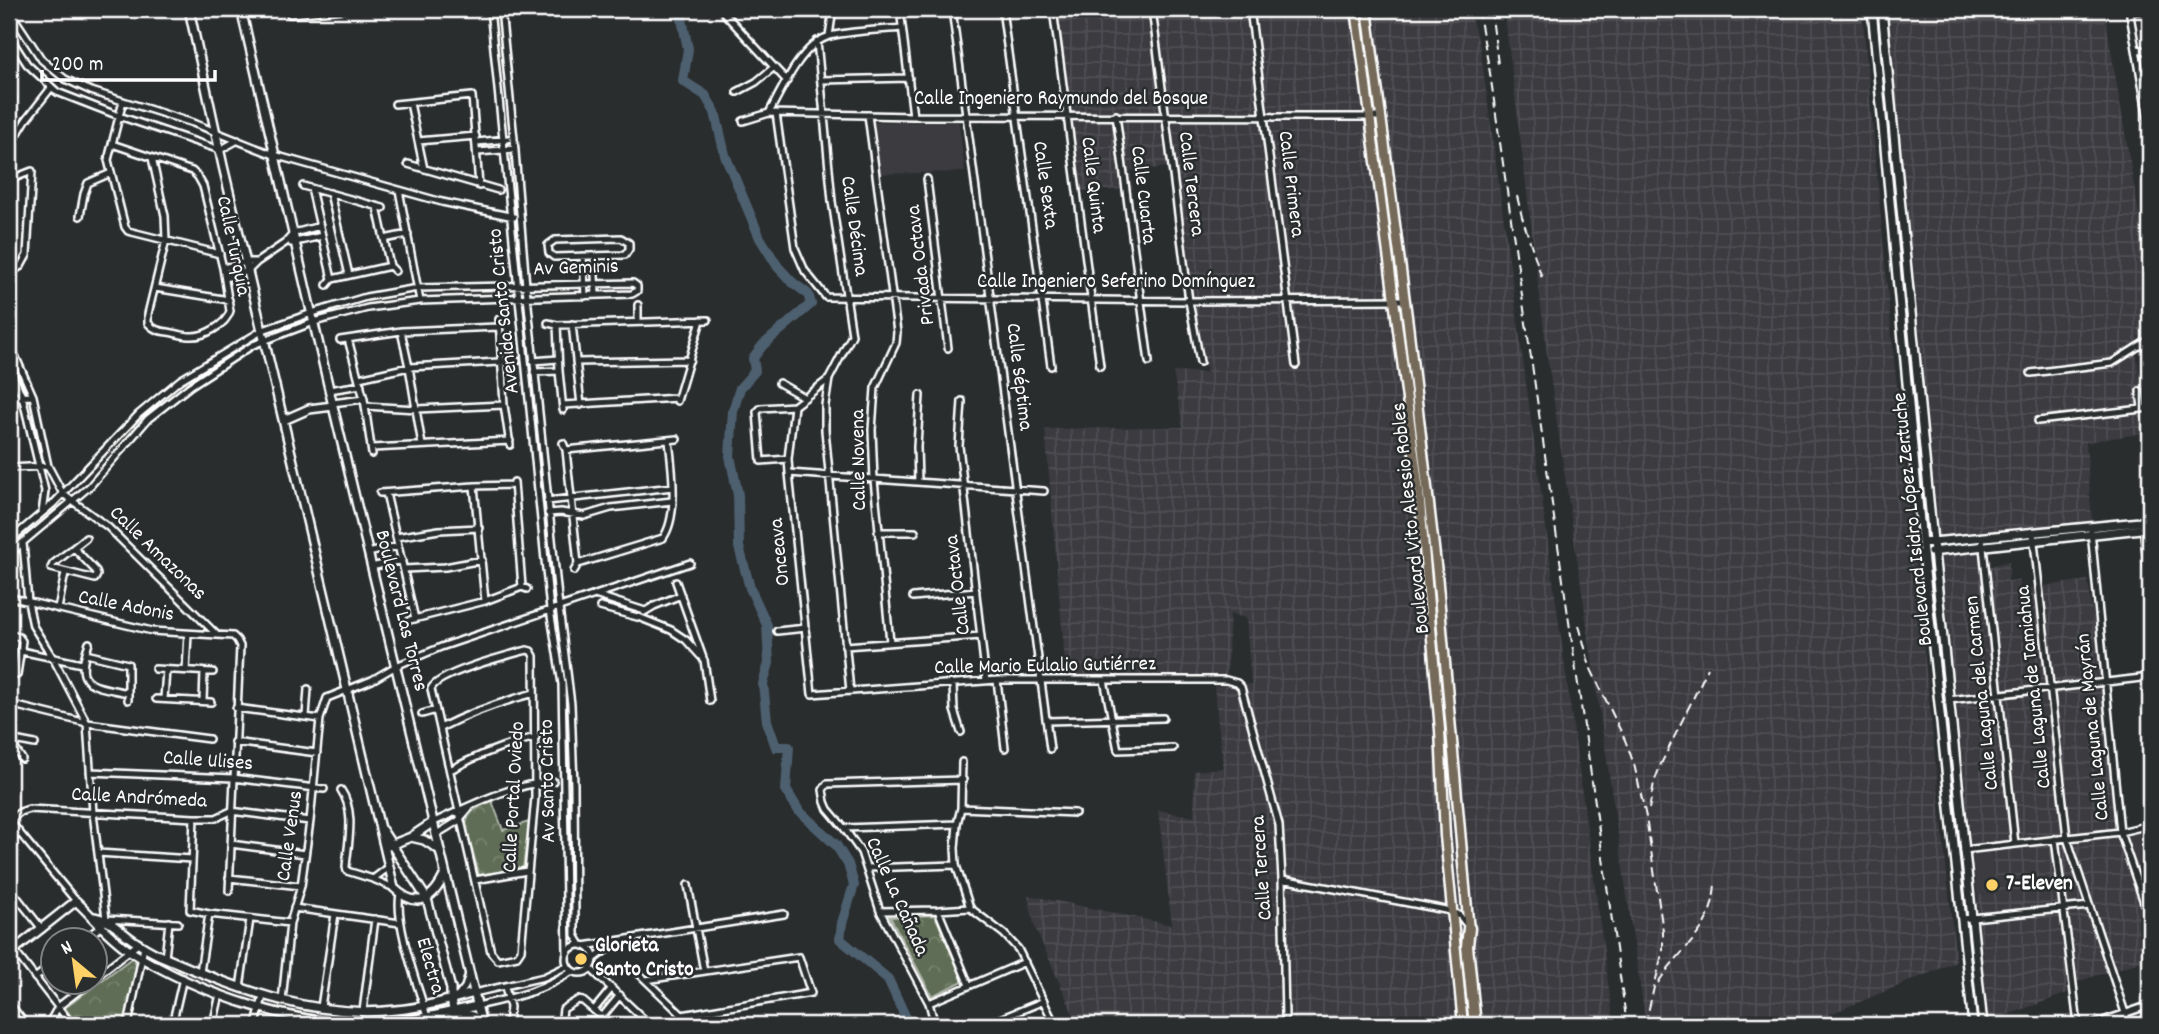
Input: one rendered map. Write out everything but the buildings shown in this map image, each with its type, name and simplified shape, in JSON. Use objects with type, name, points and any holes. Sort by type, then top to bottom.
[{"type":"highway","points":[[1468,1025],[1464,957],[1469,928]]},
{"type":"highway","points":[[1467,946],[1477,1025]]},
{"type":"main road","points":[[189,9],[379,826],[388,846],[427,899],[454,998],[452,1011],[455,1025]]},
{"type":"main road","name":"Boulevard Las Torres","points":[[241,9],[371,567],[482,1024]]},
{"type":"main road","name":"Boulevard Vito Alessio Robles","points":[[1356,9],[1405,300],[1437,573],[1477,1025]]},
{"type":"main road","name":"Boulevard Vito Alessio Robles","points":[[1367,9],[1375,117]]},
{"type":"main road","name":"Boulevard Isidro López Zertuche","points":[[1872,9],[1922,543],[1955,808],[1964,850],[1983,1025]]},
{"type":"main road","name":"Boulevard Isidro López Zertuche","points":[[1882,9],[1949,700],[1962,919],[1973,1025]]},
{"type":"main road","points":[[1875,43],[1885,43]]},
{"type":"main road","points":[[1885,147],[1895,146]]},
{"type":"main road","name":"Boulevard Vito Alessio Robles","points":[[1380,150],[1394,300],[1419,491],[1451,911],[1463,1025]]},
{"type":"main road","points":[[1893,236],[1904,235]]},
{"type":"main road","points":[[284,420],[309,409],[333,405]]},
{"type":"main road","points":[[1922,543],[1982,542],[2147,525]]},
{"type":"main road","points":[[1924,553],[1982,542]]},
{"type":"main road","points":[[1433,648],[1443,647]]},
{"type":"main road","points":[[388,846],[411,837],[432,823]]},
{"type":"main road","points":[[411,837],[424,840],[439,849]]},
{"type":"main road","points":[[388,846],[389,867],[397,891],[414,900],[427,899],[440,884],[445,873]]},
{"type":"main road","points":[[45,926],[76,901],[94,917],[99,926]]},
{"type":"main road","points":[[94,917],[106,919],[141,945],[165,958],[240,988],[282,1001],[344,1011],[390,1011],[424,1006],[474,993]]},
{"type":"main road","points":[[10,949],[38,931]]},
{"type":"main road","points":[[108,933],[130,951],[183,978],[300,1022],[384,1025],[477,1006]]},
{"type":"main road","points":[[455,1025],[461,1016],[467,1014],[474,1016],[482,1024]]},
{"type":"street","points":[[289,9],[289,14],[344,9]]},
{"type":"street","name":"Avenida Santo Cristo","points":[[490,9],[511,217],[523,287]]},
{"type":"street","name":"Avenida Santo Cristo","points":[[501,9],[521,217],[523,287],[530,361],[528,372],[550,610]]},
{"type":"street","points":[[829,36],[833,9]]},
{"type":"street","points":[[900,9],[913,116]]},
{"type":"street","name":"Calle Séptima","points":[[952,9],[1050,749]]},
{"type":"street","name":"Calle Sexta","points":[[1002,9],[1051,366]]},
{"type":"street","name":"Calle Quinta","points":[[1053,9],[1100,366]]},
{"type":"street","name":"Calle Tercera","points":[[1152,9],[1189,301],[1200,362]]},
{"type":"street","name":"Calle Primera","points":[[1250,9],[1296,365]]},
{"type":"street","points":[[2150,9],[2130,10],[2147,96],[2150,130]]},
{"type":"street","points":[[9,10],[42,60],[65,79],[92,91],[216,132],[274,155],[399,190],[511,217],[521,217]]},
{"type":"street","points":[[724,13],[787,81]]},
{"type":"street","points":[[772,113],[802,57],[817,41],[829,36],[902,28]]},
{"type":"street","points":[[21,31],[10,38],[27,64],[51,88],[85,104],[220,150],[238,140]]},
{"type":"street","name":"Calle Décima","points":[[794,406],[829,379],[852,335],[832,201],[817,41]]},
{"type":"street","points":[[2137,49],[2150,52]]},
{"type":"street","points":[[737,92],[757,82],[774,68]]},
{"type":"street","points":[[821,80],[909,78]]},
{"type":"street","points":[[9,148],[26,120],[51,88]]},
{"type":"street","points":[[9,89],[13,98],[9,107]]},
{"type":"street","points":[[395,104],[472,96],[480,186]]},
{"type":"street","points":[[123,101],[108,160],[125,227],[128,231],[220,254]]},
{"type":"street","points":[[410,103],[424,169]]},
{"type":"street","name":"Calle Ingeniero Raymundo del Bosque","points":[[743,121],[772,113],[868,116],[1375,117]]},
{"type":"street","name":"Calle Ingeniero Seferino Domínguez","points":[[772,113],[795,248],[805,271],[826,298],[1405,300]]},
{"type":"street","name":"Calle Novena","points":[[868,116],[894,299],[897,340],[875,388],[872,430],[878,532],[890,642]]},
{"type":"street","name":"Calle Cuarta","points":[[1116,116],[1149,362]]},
{"type":"street","points":[[418,141],[514,139]]},
{"type":"street","points":[[112,144],[152,158]]},
{"type":"street","points":[[478,152],[515,149]]},
{"type":"street","name":"Calle Turquia","points":[[152,158],[192,171],[198,177],[203,186],[220,254],[229,300],[228,317],[204,333],[191,337],[156,330],[148,323],[166,240],[165,216],[152,158]]},
{"type":"street","points":[[408,164],[498,190]]},
{"type":"street","points":[[9,180],[32,172],[27,255],[21,267],[9,274]]},
{"type":"street","points":[[80,216],[88,183],[111,173]]},
{"type":"street","name":"Privada Octava","points":[[927,179],[948,348]]},
{"type":"street","points":[[303,186],[380,207],[390,266],[395,271]]},
{"type":"street","points":[[311,188],[332,279]]},
{"type":"street","points":[[399,190],[420,301]]},
{"type":"street","points":[[330,193],[349,275]]},
{"type":"street","points":[[225,278],[248,271],[294,233],[320,226]]},
{"type":"street","points":[[384,239],[408,234]]},
{"type":"street","points":[[285,243],[322,236]]},
{"type":"street","points":[[621,237],[629,243],[625,255],[594,256],[554,257],[549,253],[548,245],[555,240],[621,237]]},
{"type":"street","points":[[583,256],[585,296]]},
{"type":"street","points":[[594,256],[596,295]]},
{"type":"street","points":[[223,268],[257,262]]},
{"type":"street","points":[[327,285],[332,279],[390,266]]},
{"type":"street","name":"Av Geminis","points":[[9,554],[90,486],[148,418],[227,361],[265,340],[314,322],[368,308],[420,301],[632,293],[638,288],[633,283],[418,288],[366,297],[263,330],[180,380],[139,414],[63,494],[10,540]]},
{"type":"street","points":[[155,288],[229,300]]},
{"type":"street","points":[[638,305],[638,322]]},
{"type":"street","points":[[348,339],[364,399],[372,451],[422,445],[510,443],[500,363],[499,318]]},
{"type":"street","points":[[548,323],[557,325],[704,320],[678,400],[563,408],[557,325]]},
{"type":"street","points":[[572,324],[581,405]]},
{"type":"street","points":[[340,340],[401,331],[498,327]]},
{"type":"street","points":[[401,331],[422,445]]},
{"type":"street","points":[[2031,373],[2112,363],[2150,339]]},
{"type":"street","points":[[9,342],[33,396],[48,466],[63,494]]},
{"type":"street","points":[[2140,346],[2150,346]]},
{"type":"street","points":[[530,361],[558,359]]},
{"type":"street","points":[[576,362],[690,360]]},
{"type":"street","points":[[359,378],[409,367],[517,361]]},
{"type":"street","name":"Avenida Santo Cristo","points":[[530,361],[535,372],[559,607]]},
{"type":"street","points":[[9,366],[22,396],[46,491],[42,513]]},
{"type":"street","points":[[528,372],[559,371]]},
{"type":"street","points":[[829,379],[825,430],[850,691]]},
{"type":"street","points":[[779,383],[805,398]]},
{"type":"street","points":[[329,390],[361,385]]},
{"type":"street","points":[[2140,391],[2142,408]]},
{"type":"street","points":[[918,482],[916,447],[920,394]]},
{"type":"street","points":[[9,397],[33,396]]},
{"type":"street","points":[[333,405],[364,399]]},
{"type":"street","points":[[962,401],[958,440],[963,485]]},
{"type":"street","points":[[365,406],[416,408],[504,405]]},
{"type":"street","points":[[788,458],[761,461],[757,412],[761,408],[794,406]]},
{"type":"street","name":"Onceava","points":[[794,406],[788,458],[812,694]]},
{"type":"street","points":[[2038,421],[2150,408]]},
{"type":"street","points":[[574,571],[578,564],[564,447],[677,439]]},
{"type":"street","points":[[578,564],[663,538],[668,528],[673,487],[669,441]]},
{"type":"street","points":[[9,468],[48,466]]},
{"type":"street","points":[[789,473],[1044,491]]},
{"type":"street","points":[[514,484],[524,588],[413,619],[402,560],[383,493],[474,486],[514,484]]},
{"type":"street","name":"Calle Octava","points":[[963,485],[986,681]]},
{"type":"street","points":[[474,486],[485,601]]},
{"type":"street","points":[[540,502],[673,487]]},
{"type":"street","name":"Calle Amazonas","points":[[63,494],[108,527],[217,635]]},
{"type":"street","points":[[541,513],[572,513],[584,516],[611,508],[672,501]]},
{"type":"street","points":[[2147,525],[2150,592]]},
{"type":"street","points":[[396,537],[439,530],[478,528]]},
{"type":"street","name":"Calle Laguna de Mayrán","points":[[2091,530],[2120,832],[2150,920]]},
{"type":"street","points":[[878,532],[915,532]]},
{"type":"street","name":"Calle Laguna de Tamiahua","points":[[2034,537],[2067,838],[2129,1025]]},
{"type":"street","points":[[74,548],[96,571],[97,577],[91,579],[52,569],[51,565],[86,538]]},
{"type":"street","points":[[544,541],[552,539]]},
{"type":"street","name":"Calle Laguna del Carmen","points":[[1982,542],[2015,844]]},
{"type":"street","points":[[23,543],[33,626],[53,657],[86,723],[93,813],[106,919],[101,926]]},
{"type":"street","points":[[368,553],[398,546]]},
{"type":"street","points":[[371,567],[402,560]]},
{"type":"street","points":[[404,569],[445,567],[481,560]]},
{"type":"street","points":[[229,891],[236,708],[320,719],[327,698],[372,680],[396,666],[442,647],[690,563]]},
{"type":"street","points":[[58,609],[65,573]]},
{"type":"street","points":[[676,582],[704,660],[710,701]]},
{"type":"street","points":[[913,597],[976,590]]},
{"type":"street","points":[[595,595],[645,611]]},
{"type":"street","points":[[641,618],[645,611],[681,595]]},
{"type":"street","name":"Calle Adonis","points":[[9,597],[152,631],[233,636],[240,646],[236,708]]},
{"type":"street","name":"Av Santo Cristo","points":[[559,607],[571,704],[575,935],[583,946]]},
{"type":"street","points":[[600,607],[641,618],[671,630],[686,640],[704,660]]},
{"type":"street","name":"Av Santo Cristo","points":[[550,610],[562,684],[567,953]]},
{"type":"street","points":[[777,631],[806,628]]},
{"type":"street","points":[[9,634],[21,638],[22,641],[17,675]]},
{"type":"street","points":[[186,671],[188,634]]},
{"type":"street","points":[[845,646],[982,636]]},
{"type":"street","points":[[89,643],[82,664],[84,676],[90,684],[128,693]]},
{"type":"street","name":"Calle Portal Oviedo","points":[[436,710],[431,689],[436,682],[459,671],[527,650],[534,656],[536,782],[521,950],[517,957],[498,960],[493,957],[475,880]]},
{"type":"street","points":[[21,651],[82,664]]},
{"type":"street","points":[[86,653],[128,664],[128,700]]},
{"type":"street","points":[[9,665],[18,667]]},
{"type":"street","points":[[155,668],[213,672]]},
{"type":"street","points":[[164,699],[166,670]]},
{"type":"street","points":[[203,701],[205,672]]},
{"type":"street","points":[[1949,700],[2150,677]]},
{"type":"street","points":[[997,680],[1005,748]]},
{"type":"street","name":"Calle Mario Eulalio Gutiérrez","points":[[812,694],[997,680],[1226,680],[1237,683]]},
{"type":"street","points":[[1104,680],[1118,750],[1173,748]]},
{"type":"street","name":"Calle Tercera","points":[[1237,683],[1244,692],[1279,825],[1284,1016]]},
{"type":"street","points":[[953,684],[954,710],[961,732]]},
{"type":"street","points":[[306,716],[308,689]]},
{"type":"street","points":[[440,728],[503,701],[534,693]]},
{"type":"street","points":[[156,699],[211,702]]},
{"type":"street","points":[[9,704],[86,723],[209,739]]},
{"type":"street","points":[[422,714],[436,710],[475,880],[527,871]]},
{"type":"street","points":[[1047,721],[1163,718]]},
{"type":"street","name":"Calle Venus","points":[[282,1001],[289,923],[301,886],[310,821],[320,719]]},
{"type":"street","points":[[450,770],[471,758],[536,737]]},
{"type":"street","points":[[9,740],[22,759],[24,743]]},
{"type":"street","points":[[9,740],[35,744]]},
{"type":"street","points":[[234,742],[317,753]]},
{"type":"street","points":[[962,762],[956,865],[971,908],[1013,942],[1055,1025]]},
{"type":"street","name":"Calle Ulises","points":[[90,772],[233,778],[324,789]]},
{"type":"street","name":"Calle La Cañada","points":[[935,1025],[929,1003],[880,911],[861,852],[825,802],[824,787],[827,784],[962,780]]},
{"type":"street","points":[[432,823],[498,793],[536,782],[553,781]]},
{"type":"street","points":[[341,790],[346,797],[349,811],[346,869],[349,873],[373,879],[397,891]]},
{"type":"street","points":[[435,835],[461,818],[471,806]]},
{"type":"street","points":[[961,808],[1075,813]]},
{"type":"street","name":"Calle Andrómeda","points":[[9,820],[29,809],[194,818],[216,818],[231,811],[310,821]]},
{"type":"street","points":[[194,818],[189,907],[193,912],[289,923]]},
{"type":"street","points":[[9,820],[76,901]]},
{"type":"street","points":[[844,828],[957,824]]},
{"type":"street","points":[[1964,850],[2120,832],[2150,825]]},
{"type":"street","points":[[9,841],[19,833]]},
{"type":"street","points":[[2055,839],[2078,1025]]},
{"type":"street","points":[[231,844],[305,854]]},
{"type":"street","points":[[98,853],[192,859]]},
{"type":"street","points":[[867,868],[956,865]]},
{"type":"street","points":[[373,879],[389,867]]},
{"type":"street","points":[[229,878],[301,886]]},
{"type":"street","points":[[1282,879],[1451,911],[1461,916],[1469,928]]},
{"type":"street","points":[[688,886],[704,971]]},
{"type":"street","points":[[9,887],[39,926]]},
{"type":"street","name":"Electra","points":[[397,891],[400,923],[427,1017]]},
{"type":"street","points":[[1962,919],[2090,906]]},
{"type":"street","points":[[294,908],[400,923]]},
{"type":"street","points":[[880,911],[971,908]]},
{"type":"street","points":[[938,911],[969,985]]},
{"type":"street","points":[[200,972],[209,914]]},
{"type":"street","points":[[321,1007],[335,914]]},
{"type":"street","points":[[569,968],[565,959],[571,948],[784,914]]},
{"type":"street","points":[[106,919],[178,923]]},
{"type":"street","points":[[240,988],[250,919]]},
{"type":"street","points":[[363,1011],[375,919]]},
{"type":"street","points":[[165,958],[169,922]]},
{"type":"street","points":[[474,993],[544,977],[569,968],[581,973],[590,968],[594,959],[606,950],[635,937]]},
{"type":"street","points":[[108,968],[141,945],[142,957],[128,1025]]},
{"type":"street","points":[[583,946],[590,950],[594,959]]},
{"type":"street","points":[[10,949],[72,1025]]},
{"type":"street","points":[[646,980],[799,957],[811,993],[682,1015],[676,1025]]},
{"type":"street","points":[[929,1003],[1025,962]]},
{"type":"street","points":[[477,1006],[542,989],[569,968]]},
{"type":"street","points":[[590,968],[650,1025]]},
{"type":"street","points":[[634,969],[682,1015]]},
{"type":"street","points":[[454,998],[465,987],[469,974]]},
{"type":"street","points":[[172,1025],[183,978]]},
{"type":"street","points":[[505,987],[510,1007],[508,1025]]},
{"type":"street","points":[[594,1010],[612,988]]},
{"type":"street","points":[[213,1025],[220,993]]},
{"type":"street","points":[[602,1017],[620,995]]},
{"type":"street","points":[[48,1025],[58,1007],[72,996]]},
{"type":"street","points":[[256,1025],[263,996]]},
{"type":"street","points":[[561,1025],[563,1009],[578,1000],[583,1001],[611,1025]]},
{"type":"street","points":[[985,1025],[1044,1001]]},
{"type":"street","points":[[9,1003],[26,1025]]},
{"type":"street","points":[[2091,1025],[2150,1005]]},
{"type":"street","points":[[341,1024],[344,1011]]},
{"type":"shaded area","points":[[1054,9],[1468,9],[1480,46],[1614,1025],[1078,1025],[1034,925],[1028,895],[1172,925],[1158,810],[1194,817],[1194,771],[1223,768],[1214,686],[1251,684],[1246,618],[1230,614],[1227,675],[1177,678],[1066,675],[1045,429],[1183,427],[1173,372],[1207,372],[1168,167],[1130,171],[1133,189],[1078,191]]},
{"type":"shaded area","points":[[1504,9],[1862,9],[1891,329],[1956,962],[1804,1025],[1646,1025],[1548,362]]},
{"type":"shaded area","points":[[1888,9],[2104,9],[2150,279],[2150,335],[2139,336],[2136,350],[2146,433],[2086,442],[2092,521],[1988,533],[1991,566],[2009,561],[2008,581],[2018,580],[2020,589],[2088,580],[2122,830],[2150,918],[2150,959],[2066,985],[2068,993],[1988,1022],[1977,895],[1996,893],[1991,852],[1972,855]]},
{"type":"shaded area","points":[[874,122],[959,122],[965,172],[881,174]]},
{"type":"shaded area","points":[[2150,824],[2150,917],[2120,832]]},
{"type":"shaded area","points":[[1991,852],[1996,893],[1977,895],[1972,855]]},
{"type":"green space","points":[[492,801],[503,830],[529,822],[523,868],[479,875],[466,826],[469,816],[475,810]]},
{"type":"green space","points":[[935,915],[963,981],[932,996],[890,917]]},
{"type":"green space","points":[[133,957],[137,966],[124,1025],[78,1025],[65,1008],[81,996],[108,996],[108,976]]},
{"type":"waterway","points":[[680,9],[688,49],[683,81],[705,95],[715,112],[725,155],[760,238],[778,267],[808,294],[811,304],[763,345],[753,358],[755,371],[740,388],[733,411],[730,456],[738,495],[739,547],[750,588],[767,625],[769,663],[763,684],[767,721],[776,747],[789,747],[786,790],[799,811],[836,845],[848,864],[854,885],[840,939],[888,979],[906,1018],[905,1025]]},
{"type":"railway","points":[[1478,9],[1490,73],[1627,1025]]},
{"type":"railway","points":[[1491,9],[1498,64]]},
{"type":"railway","points":[[1517,196],[1542,278]]},
{"type":"railway","points":[[1579,625],[1590,667],[1634,764],[1646,817],[1663,931],[1663,950],[1645,1025]]},
{"type":"railway","points":[[1649,809],[1660,766],[1708,668]]},
{"type":"railway","points":[[1658,983],[1702,928],[1713,901],[1715,883]]},
{"type":"place","name":"7-Eleven","points":[[1992,885]]},
{"type":"place","name":"Glorieta Santo Cristo","points":[[581,959]]}]
